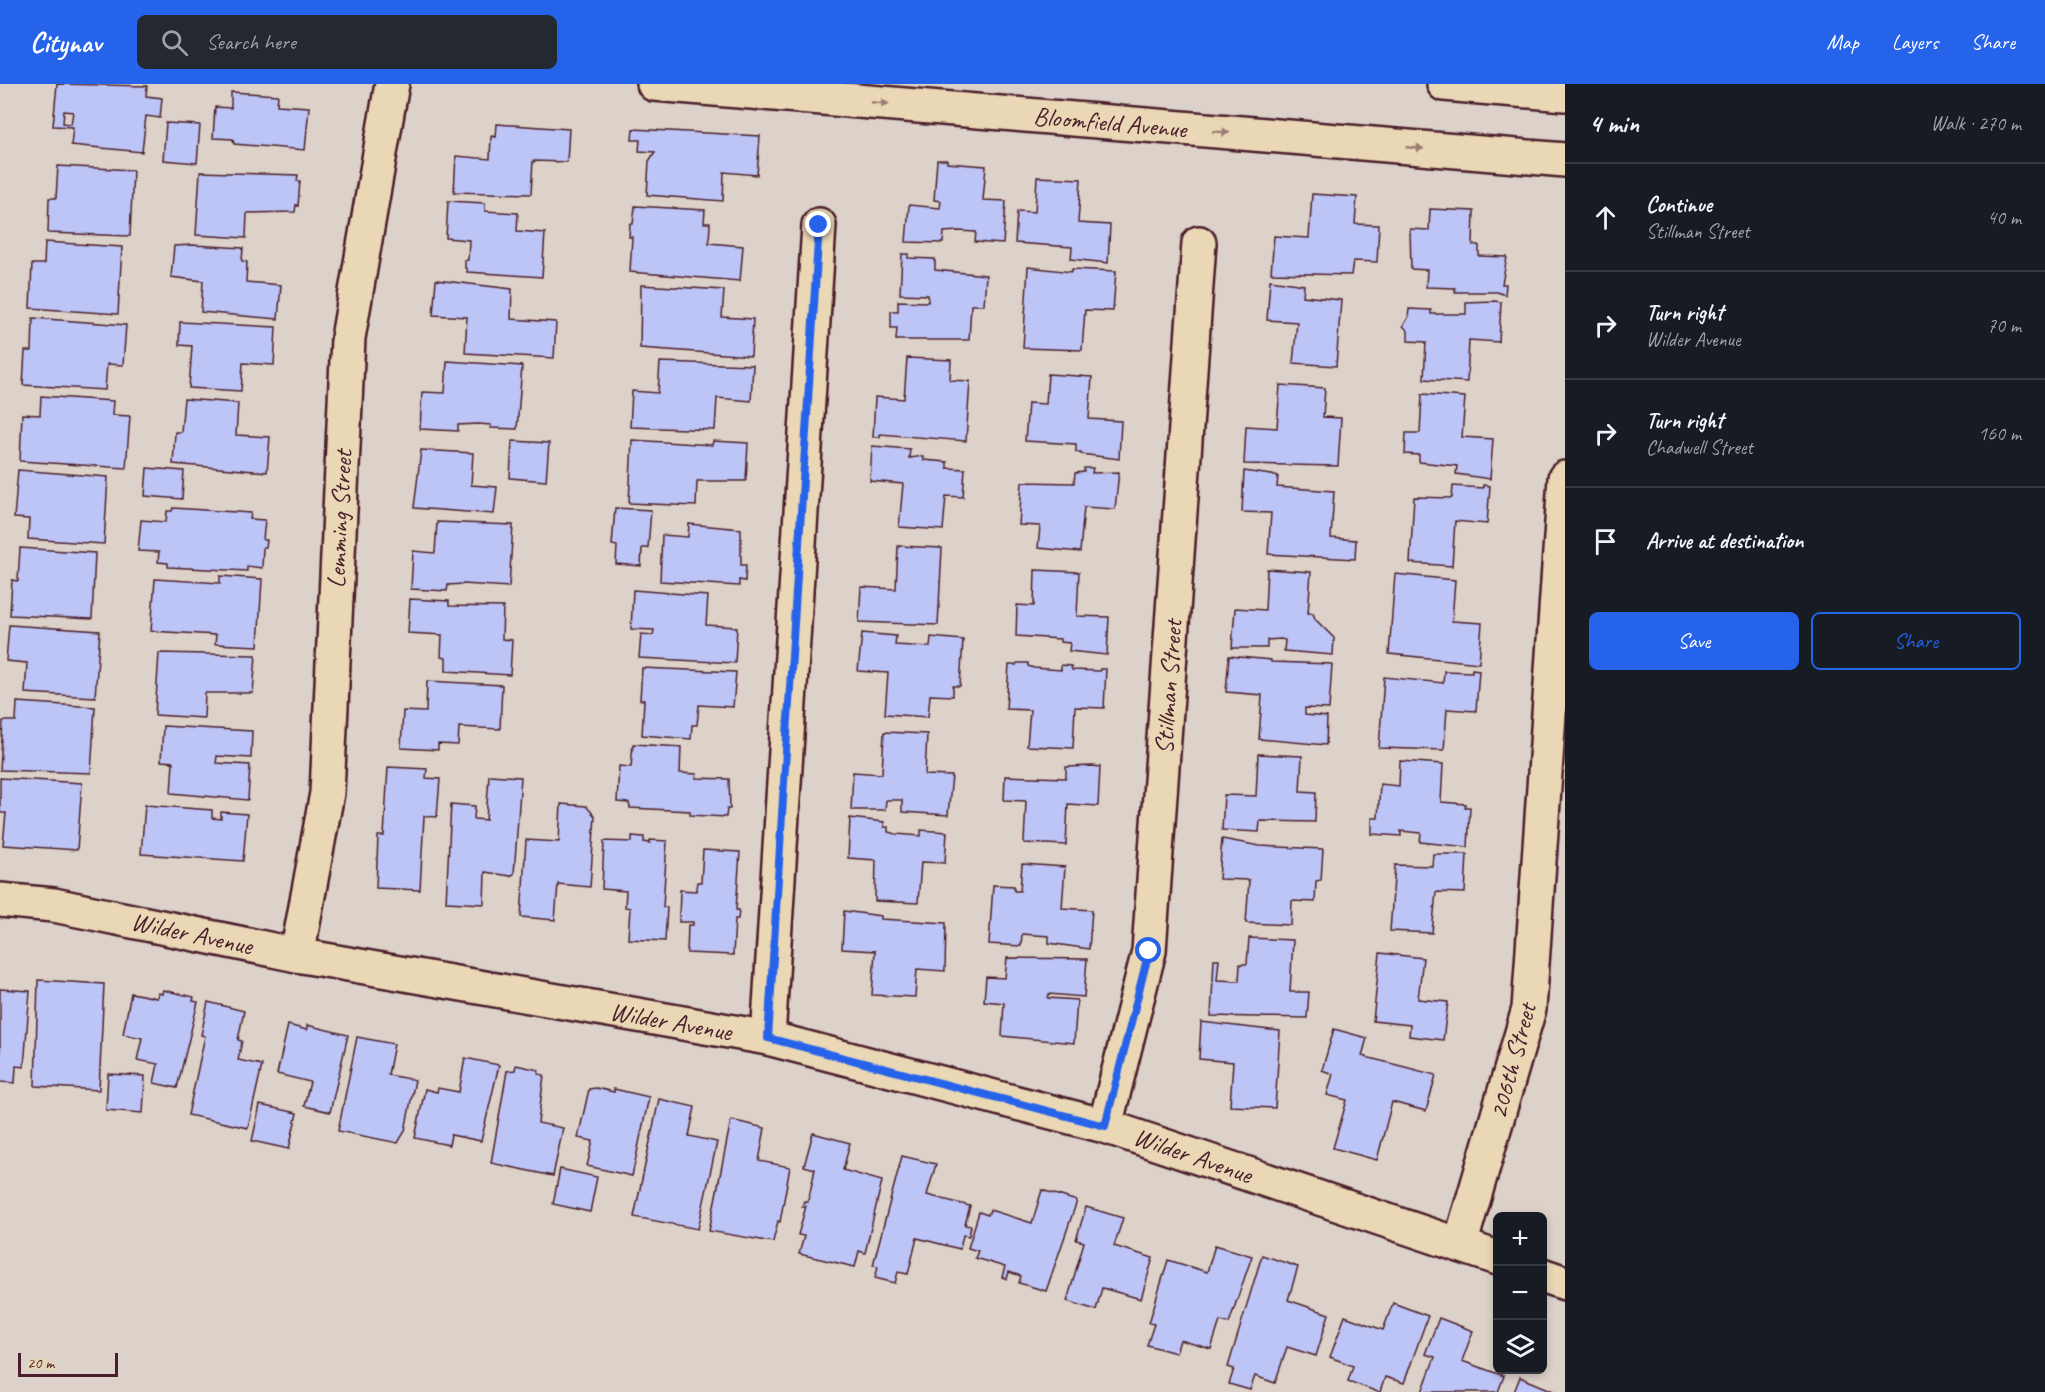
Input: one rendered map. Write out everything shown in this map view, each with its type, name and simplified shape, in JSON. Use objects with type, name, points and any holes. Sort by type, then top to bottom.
[{"type":"street","name":"Lemming Street","points":[[297,955],[327,793],[348,338],[392,84]]},
{"type":"street","name":"Bloomfield Avenue","points":[[654,84],[1565,160]]},
{"type":"street","points":[[1444,84],[1565,94]]},
{"type":"street","points":[[768,1038],[819,225]]},
{"type":"street","name":"Stillman Street","points":[[1105,1126],[1149,951],[1199,243]]},
{"type":"street","name":"206th Street","points":[[1460,1245],[1529,1009],[1565,478]]},
{"type":"street","name":"Wilder Avenue","points":[[0,900],[54,905],[297,955],[768,1038],[1105,1126],[1493,1257]]},
{"type":"street","points":[[1547,1277],[1565,1283]]},
{"type":"building","points":[[57,84],[147,86],[146,96],[162,98],[160,118],[146,116],[142,152],[71,145],[73,127],[53,126]],"holes":[[[64,111],[73,112],[71,124],[63,123]]]},
{"type":"building","points":[[231,92],[278,95],[277,105],[309,107],[305,150],[234,144],[233,139],[213,138],[215,107],[231,108]]},
{"type":"building","points":[[166,123],[200,125],[197,163],[163,160]]},
{"type":"building","points":[[497,124],[569,129],[567,162],[533,161],[531,194],[454,192],[456,156],[490,159],[491,136],[496,137]]},
{"type":"building","points":[[633,129],[760,136],[757,175],[724,172],[723,201],[647,195],[649,161],[655,152],[639,151],[640,140],[632,140]]},
{"type":"building","points":[[937,160],[986,166],[983,200],[1006,201],[1003,244],[975,242],[976,232],[958,231],[944,232],[943,243],[906,242],[909,205],[940,208],[941,201],[934,200]]},
{"type":"building","points":[[58,166],[133,170],[130,236],[48,233],[49,198],[56,198]]},
{"type":"building","points":[[200,172],[298,175],[297,181],[300,181],[298,206],[296,205],[295,212],[247,213],[246,238],[196,235]]},
{"type":"building","points":[[1037,177],[1081,179],[1078,223],[1110,225],[1108,263],[1071,259],[1072,247],[1015,243],[1017,211],[1035,212]]},
{"type":"building","points":[[1312,194],[1357,197],[1355,224],[1379,225],[1377,262],[1353,261],[1351,275],[1271,273],[1274,236],[1309,238]]},
{"type":"building","points":[[448,201],[485,203],[485,211],[518,213],[517,231],[545,233],[542,277],[467,272],[465,260],[468,260],[469,240],[446,238]]},
{"type":"building","points":[[635,206],[705,210],[704,223],[710,223],[709,243],[743,246],[740,281],[630,272],[632,237],[629,237]]},
{"type":"building","points":[[1430,209],[1474,211],[1473,245],[1479,245],[1479,256],[1507,257],[1502,284],[1506,284],[1505,295],[1497,292],[1455,292],[1455,288],[1426,287],[1427,270],[1411,269],[1410,229],[1429,230]]},
{"type":"building","points":[[45,242],[122,247],[118,314],[30,308],[32,264],[44,264]]},
{"type":"building","points":[[174,246],[243,248],[242,261],[247,262],[246,282],[281,285],[278,319],[201,312],[203,281],[171,277]]},
{"type":"building","points":[[902,254],[909,254],[908,258],[935,259],[935,270],[986,275],[984,305],[971,305],[969,340],[896,340],[897,328],[891,328],[891,311],[898,311],[898,301],[928,302],[928,295],[900,294]]},
{"type":"building","points":[[1028,267],[1072,272],[1072,269],[1116,271],[1113,311],[1085,310],[1082,350],[1023,348]]},
{"type":"building","points":[[436,280],[512,289],[511,319],[556,322],[554,358],[465,353],[467,317],[433,315]]},
{"type":"building","points":[[1270,280],[1304,285],[1303,296],[1341,300],[1336,366],[1293,363],[1297,322],[1267,320]]},
{"type":"building","points":[[641,285],[724,290],[722,317],[753,319],[751,356],[640,348]]},
{"type":"building","points":[[1466,302],[1501,302],[1499,342],[1469,340],[1467,382],[1424,379],[1426,342],[1408,341],[1408,331],[1403,326],[1408,318],[1409,309],[1431,310],[1431,314],[1466,314]]},
{"type":"building","points":[[33,318],[126,325],[123,365],[107,364],[105,390],[23,385],[25,351],[32,351]]},
{"type":"building","points":[[180,322],[276,327],[274,365],[243,363],[241,391],[189,388],[192,346],[179,345]]},
{"type":"building","points":[[907,358],[951,360],[950,380],[970,381],[966,441],[880,434],[880,437],[873,437],[875,397],[904,399]]},
{"type":"building","points":[[447,361],[522,366],[517,429],[491,428],[491,425],[478,424],[458,425],[458,431],[420,429],[422,392],[445,393]]},
{"type":"building","points":[[660,362],[753,365],[751,401],[717,398],[715,430],[630,427],[632,391],[658,393]]},
{"type":"building","points":[[1048,374],[1092,377],[1089,419],[1121,421],[1119,459],[1081,454],[1081,452],[1076,452],[1076,444],[1025,441],[1028,403],[1046,404]]},
{"type":"building","points":[[1280,385],[1325,388],[1323,417],[1341,418],[1338,466],[1244,464],[1246,426],[1277,428]]},
{"type":"building","points":[[1422,394],[1465,397],[1462,437],[1493,439],[1490,479],[1456,474],[1457,466],[1419,462],[1419,455],[1405,454],[1406,433],[1420,433]]},
{"type":"building","points":[[41,396],[113,401],[112,415],[130,416],[126,468],[20,461],[22,414],[40,415]]},
{"type":"building","points":[[184,399],[238,403],[236,435],[270,437],[267,472],[173,464],[175,432],[181,432]]},
{"type":"building","points":[[632,440],[712,445],[713,441],[748,443],[746,481],[697,481],[696,506],[629,503]]},
{"type":"building","points":[[512,441],[549,443],[546,481],[510,478]]},
{"type":"building","points":[[872,446],[910,449],[909,458],[923,456],[923,460],[947,462],[947,468],[965,469],[963,497],[946,496],[943,530],[899,527],[903,484],[870,481]]},
{"type":"building","points":[[421,450],[473,453],[471,485],[497,487],[494,514],[414,508]]},
{"type":"building","points":[[147,468],[184,471],[182,499],[145,496]]},
{"type":"building","points":[[1084,468],[1093,468],[1092,473],[1119,472],[1115,509],[1084,507],[1080,552],[1038,548],[1040,526],[1019,525],[1022,482],[1074,483],[1075,473],[1084,472]]},
{"type":"building","points":[[18,470],[108,477],[104,544],[28,539],[29,519],[14,518]]},
{"type":"building","points":[[1244,471],[1278,476],[1277,487],[1334,491],[1331,538],[1356,540],[1355,559],[1268,554],[1271,513],[1242,512]]},
{"type":"building","points":[[1483,485],[1490,486],[1487,524],[1455,521],[1452,566],[1410,563],[1414,497],[1452,498],[1453,486],[1483,488]]},
{"type":"building","points":[[173,508],[251,513],[250,519],[265,520],[263,540],[267,540],[266,547],[263,547],[262,568],[247,566],[247,571],[168,567],[168,563],[158,562],[159,552],[138,551],[141,520],[166,522],[167,511],[172,511]]},
{"type":"building","points":[[615,508],[651,510],[648,548],[642,548],[641,566],[616,564],[617,546],[612,545]]},
{"type":"building","points":[[437,522],[513,525],[509,587],[463,584],[448,585],[447,591],[411,589],[413,551],[435,553]]},
{"type":"building","points":[[689,524],[741,529],[741,565],[746,565],[745,581],[739,580],[739,586],[660,581],[662,535],[688,537]]},
{"type":"building","points":[[898,546],[942,548],[938,625],[859,622],[861,587],[896,589]]},
{"type":"building","points":[[20,548],[95,553],[92,619],[10,615],[12,580],[18,581]]},
{"type":"building","points":[[1267,569],[1311,572],[1308,613],[1313,613],[1315,619],[1334,638],[1333,655],[1284,651],[1285,640],[1281,639],[1267,640],[1267,648],[1232,648],[1235,608],[1265,610]]},
{"type":"building","points":[[1035,570],[1079,572],[1077,616],[1109,617],[1107,655],[1069,651],[1070,643],[1060,642],[1060,639],[1016,636],[1017,605],[1034,606]]},
{"type":"building","points":[[1395,574],[1455,580],[1452,621],[1482,623],[1479,663],[1389,654]]},
{"type":"building","points":[[220,576],[262,579],[258,646],[215,644],[216,635],[151,631],[155,579],[220,583]]},
{"type":"building","points":[[633,590],[708,596],[706,625],[737,627],[735,663],[639,658],[641,634],[653,635],[654,630],[631,629]]},
{"type":"building","points":[[410,599],[449,601],[449,606],[503,607],[502,639],[512,640],[510,675],[446,671],[446,658],[441,657],[442,635],[408,633]]},
{"type":"building","points":[[9,625],[100,631],[95,697],[25,693],[27,663],[6,661]]},
{"type":"building","points":[[862,633],[896,636],[895,645],[930,647],[931,637],[963,640],[960,686],[953,686],[953,696],[930,695],[928,717],[885,714],[888,673],[858,671]]},
{"type":"building","points":[[159,653],[256,655],[253,693],[205,693],[204,718],[155,715]]},
{"type":"building","points":[[1229,656],[1271,660],[1271,662],[1332,664],[1329,709],[1305,708],[1305,715],[1327,717],[1326,745],[1259,739],[1262,695],[1226,692]]},
{"type":"building","points":[[1028,663],[1028,666],[1034,668],[1061,670],[1061,665],[1071,666],[1072,670],[1100,671],[1100,669],[1106,669],[1104,708],[1075,707],[1073,748],[1027,746],[1030,710],[1006,709],[1009,665]]},
{"type":"building","points":[[642,668],[736,672],[733,707],[699,705],[697,725],[692,725],[691,739],[642,735],[644,700],[640,700]]},
{"type":"building","points":[[1472,669],[1479,670],[1476,711],[1447,709],[1444,750],[1379,748],[1384,677],[1443,683],[1444,671],[1472,672]]},
{"type":"building","points":[[427,681],[502,685],[500,729],[459,727],[458,745],[438,744],[438,750],[401,748],[403,711],[426,712]]},
{"type":"building","points":[[17,702],[95,707],[91,773],[0,770],[3,721],[16,721]]},
{"type":"building","points":[[163,726],[252,731],[251,758],[217,756],[216,763],[250,765],[248,800],[171,793],[173,762],[161,761]]},
{"type":"building","points":[[884,732],[927,734],[925,775],[952,776],[948,815],[902,812],[902,800],[886,800],[885,810],[851,810],[853,772],[882,774]]},
{"type":"building","points":[[633,744],[681,747],[680,773],[697,774],[696,778],[729,779],[730,809],[727,809],[726,817],[690,815],[690,811],[630,808],[629,803],[617,802],[619,766],[631,767]]},
{"type":"building","points":[[1258,754],[1302,756],[1300,791],[1316,792],[1315,822],[1260,821],[1259,832],[1222,830],[1224,795],[1256,796]]},
{"type":"building","points":[[1400,761],[1443,764],[1441,802],[1466,804],[1465,807],[1470,807],[1468,847],[1420,842],[1421,833],[1401,831],[1401,836],[1372,834],[1372,818],[1378,818],[1380,784],[1399,786]]},
{"type":"building","points":[[388,767],[427,769],[426,778],[440,779],[437,817],[424,816],[420,890],[376,888],[378,836],[384,836]]},
{"type":"building","points":[[1066,767],[1100,767],[1098,806],[1068,804],[1066,845],[1024,843],[1026,801],[1004,800],[1005,776],[1066,778]]},
{"type":"building","points":[[489,775],[521,777],[514,874],[510,876],[485,872],[484,904],[446,902],[451,804],[475,806],[474,819],[486,820]]},
{"type":"building","points":[[0,778],[82,783],[77,850],[3,845],[6,813],[0,813]]},
{"type":"building","points":[[561,804],[586,806],[595,816],[590,887],[558,884],[555,920],[521,917],[526,840],[559,842]]},
{"type":"building","points":[[145,805],[212,810],[212,818],[221,819],[221,812],[247,814],[243,861],[141,854]]},
{"type":"building","points":[[850,818],[884,822],[884,827],[888,827],[888,832],[896,834],[921,836],[921,830],[947,832],[945,863],[921,862],[918,903],[875,901],[876,860],[848,858]]},
{"type":"building","points":[[632,836],[644,837],[644,842],[650,843],[650,840],[667,841],[663,907],[667,907],[665,941],[628,939],[630,908],[625,907],[626,891],[602,889],[604,841],[632,842]]},
{"type":"building","points":[[1222,839],[1260,846],[1323,849],[1321,880],[1316,881],[1315,902],[1292,901],[1291,925],[1246,923],[1249,880],[1219,879]]},
{"type":"building","points":[[703,850],[740,852],[736,910],[739,910],[738,919],[735,919],[733,955],[687,953],[688,925],[693,925],[693,922],[679,922],[680,890],[696,891],[697,882],[701,882]]},
{"type":"building","points":[[1433,854],[1467,854],[1465,893],[1436,892],[1432,933],[1390,931],[1395,865],[1432,866]]},
{"type":"building","points":[[1022,864],[1065,867],[1062,908],[1092,910],[1089,949],[1049,943],[1049,936],[1022,934],[1021,946],[989,944],[993,885],[1014,886],[1014,891],[1020,891]]},
{"type":"building","points":[[844,911],[881,916],[881,919],[946,923],[945,971],[917,969],[915,997],[872,995],[875,951],[842,949]]},
{"type":"building","points":[[1249,938],[1293,940],[1290,992],[1309,992],[1307,1018],[1211,1016],[1214,959],[1219,959],[1217,980],[1239,981],[1240,964],[1247,964]]},
{"type":"building","points":[[1380,953],[1423,958],[1418,999],[1448,1002],[1443,1040],[1409,1036],[1410,1025],[1373,1021]]},
{"type":"building","points":[[1007,958],[1087,959],[1084,997],[1049,994],[1048,998],[1077,1000],[1074,1043],[1002,1036],[1004,1003],[984,1001],[986,977],[1005,978]]},
{"type":"building","points":[[38,980],[104,984],[99,1090],[35,1086]]},
{"type":"building","points":[[0,989],[30,991],[24,1067],[16,1066],[15,1083],[0,1082]]},
{"type":"building","points":[[163,990],[194,997],[193,1001],[198,1002],[177,1088],[154,1083],[158,1064],[137,1060],[142,1038],[123,1034],[131,993],[157,998],[158,993],[162,994]]},
{"type":"building","points":[[208,1002],[244,1011],[238,1040],[242,1041],[238,1060],[262,1065],[248,1128],[188,1115],[205,1036],[201,1035]]},
{"type":"building","points":[[1201,1022],[1280,1031],[1275,1108],[1230,1106],[1233,1062],[1199,1059]]},
{"type":"building","points":[[288,1025],[307,1030],[307,1025],[348,1035],[330,1112],[304,1106],[310,1082],[277,1074]]},
{"type":"building","points":[[1334,1029],[1367,1038],[1362,1056],[1436,1075],[1426,1111],[1392,1102],[1377,1160],[1333,1148],[1347,1100],[1327,1095],[1333,1074],[1322,1070]]},
{"type":"building","points":[[357,1037],[394,1044],[388,1075],[415,1080],[405,1131],[398,1143],[338,1131]]},
{"type":"building","points":[[465,1058],[499,1065],[481,1141],[451,1135],[449,1145],[415,1138],[425,1089],[437,1092],[438,1088],[459,1092]]},
{"type":"building","points":[[516,1065],[539,1070],[538,1074],[544,1075],[538,1123],[563,1128],[553,1176],[491,1163],[507,1071],[515,1070]]},
{"type":"building","points":[[108,1074],[145,1076],[143,1113],[106,1110]]},
{"type":"building","points":[[596,1088],[614,1092],[614,1089],[649,1097],[632,1176],[587,1166],[593,1141],[578,1138],[589,1089]]},
{"type":"building","points":[[659,1099],[695,1107],[689,1136],[717,1142],[698,1229],[634,1217]]},
{"type":"building","points":[[260,1105],[297,1113],[289,1149],[252,1141]]},
{"type":"building","points":[[731,1120],[765,1128],[759,1161],[790,1167],[780,1222],[778,1221],[773,1242],[709,1231]]},
{"type":"building","points":[[813,1133],[850,1143],[843,1170],[882,1181],[865,1253],[859,1251],[855,1267],[799,1254],[804,1236],[798,1235],[806,1206],[802,1206],[804,1201],[808,1202],[815,1169],[804,1166]]},
{"type":"building","points":[[902,1156],[936,1164],[927,1195],[970,1206],[965,1225],[971,1226],[969,1236],[963,1235],[960,1249],[917,1238],[908,1274],[898,1272],[895,1283],[875,1278],[878,1266],[873,1265]]},
{"type":"building","points":[[560,1169],[597,1177],[590,1212],[553,1204]]},
{"type":"building","points":[[1042,1190],[1077,1201],[1046,1291],[1019,1283],[1021,1276],[1009,1272],[1007,1279],[1002,1277],[1005,1267],[975,1258],[978,1251],[968,1248],[979,1212],[988,1215],[990,1210],[1032,1223]]},
{"type":"building","points":[[1086,1207],[1123,1218],[1114,1246],[1153,1258],[1141,1299],[1102,1288],[1096,1310],[1067,1301],[1084,1242],[1076,1240]]},
{"type":"building","points":[[1215,1245],[1252,1256],[1229,1323],[1220,1321],[1211,1349],[1180,1340],[1176,1353],[1147,1345],[1154,1324],[1149,1323],[1168,1260],[1207,1272]]},
{"type":"building","points":[[1262,1255],[1298,1267],[1288,1300],[1329,1314],[1316,1356],[1287,1347],[1275,1383],[1255,1376],[1250,1390],[1229,1384],[1234,1369],[1228,1367]]},
{"type":"building","points":[[1393,1303],[1428,1316],[1404,1383],[1385,1377],[1380,1392],[1378,1392],[1348,1381],[1353,1366],[1330,1357],[1345,1316],[1383,1330]]},
{"type":"building","points":[[1439,1318],[1473,1331],[1462,1361],[1493,1374],[1504,1376],[1498,1392],[1422,1392],[1435,1357],[1425,1354]]},
{"type":"building","points":[[1520,1377],[1556,1392],[1514,1392]]},
{"type":"route","points":[[819,225],[768,1038],[1105,1126],[1149,951]]}]
